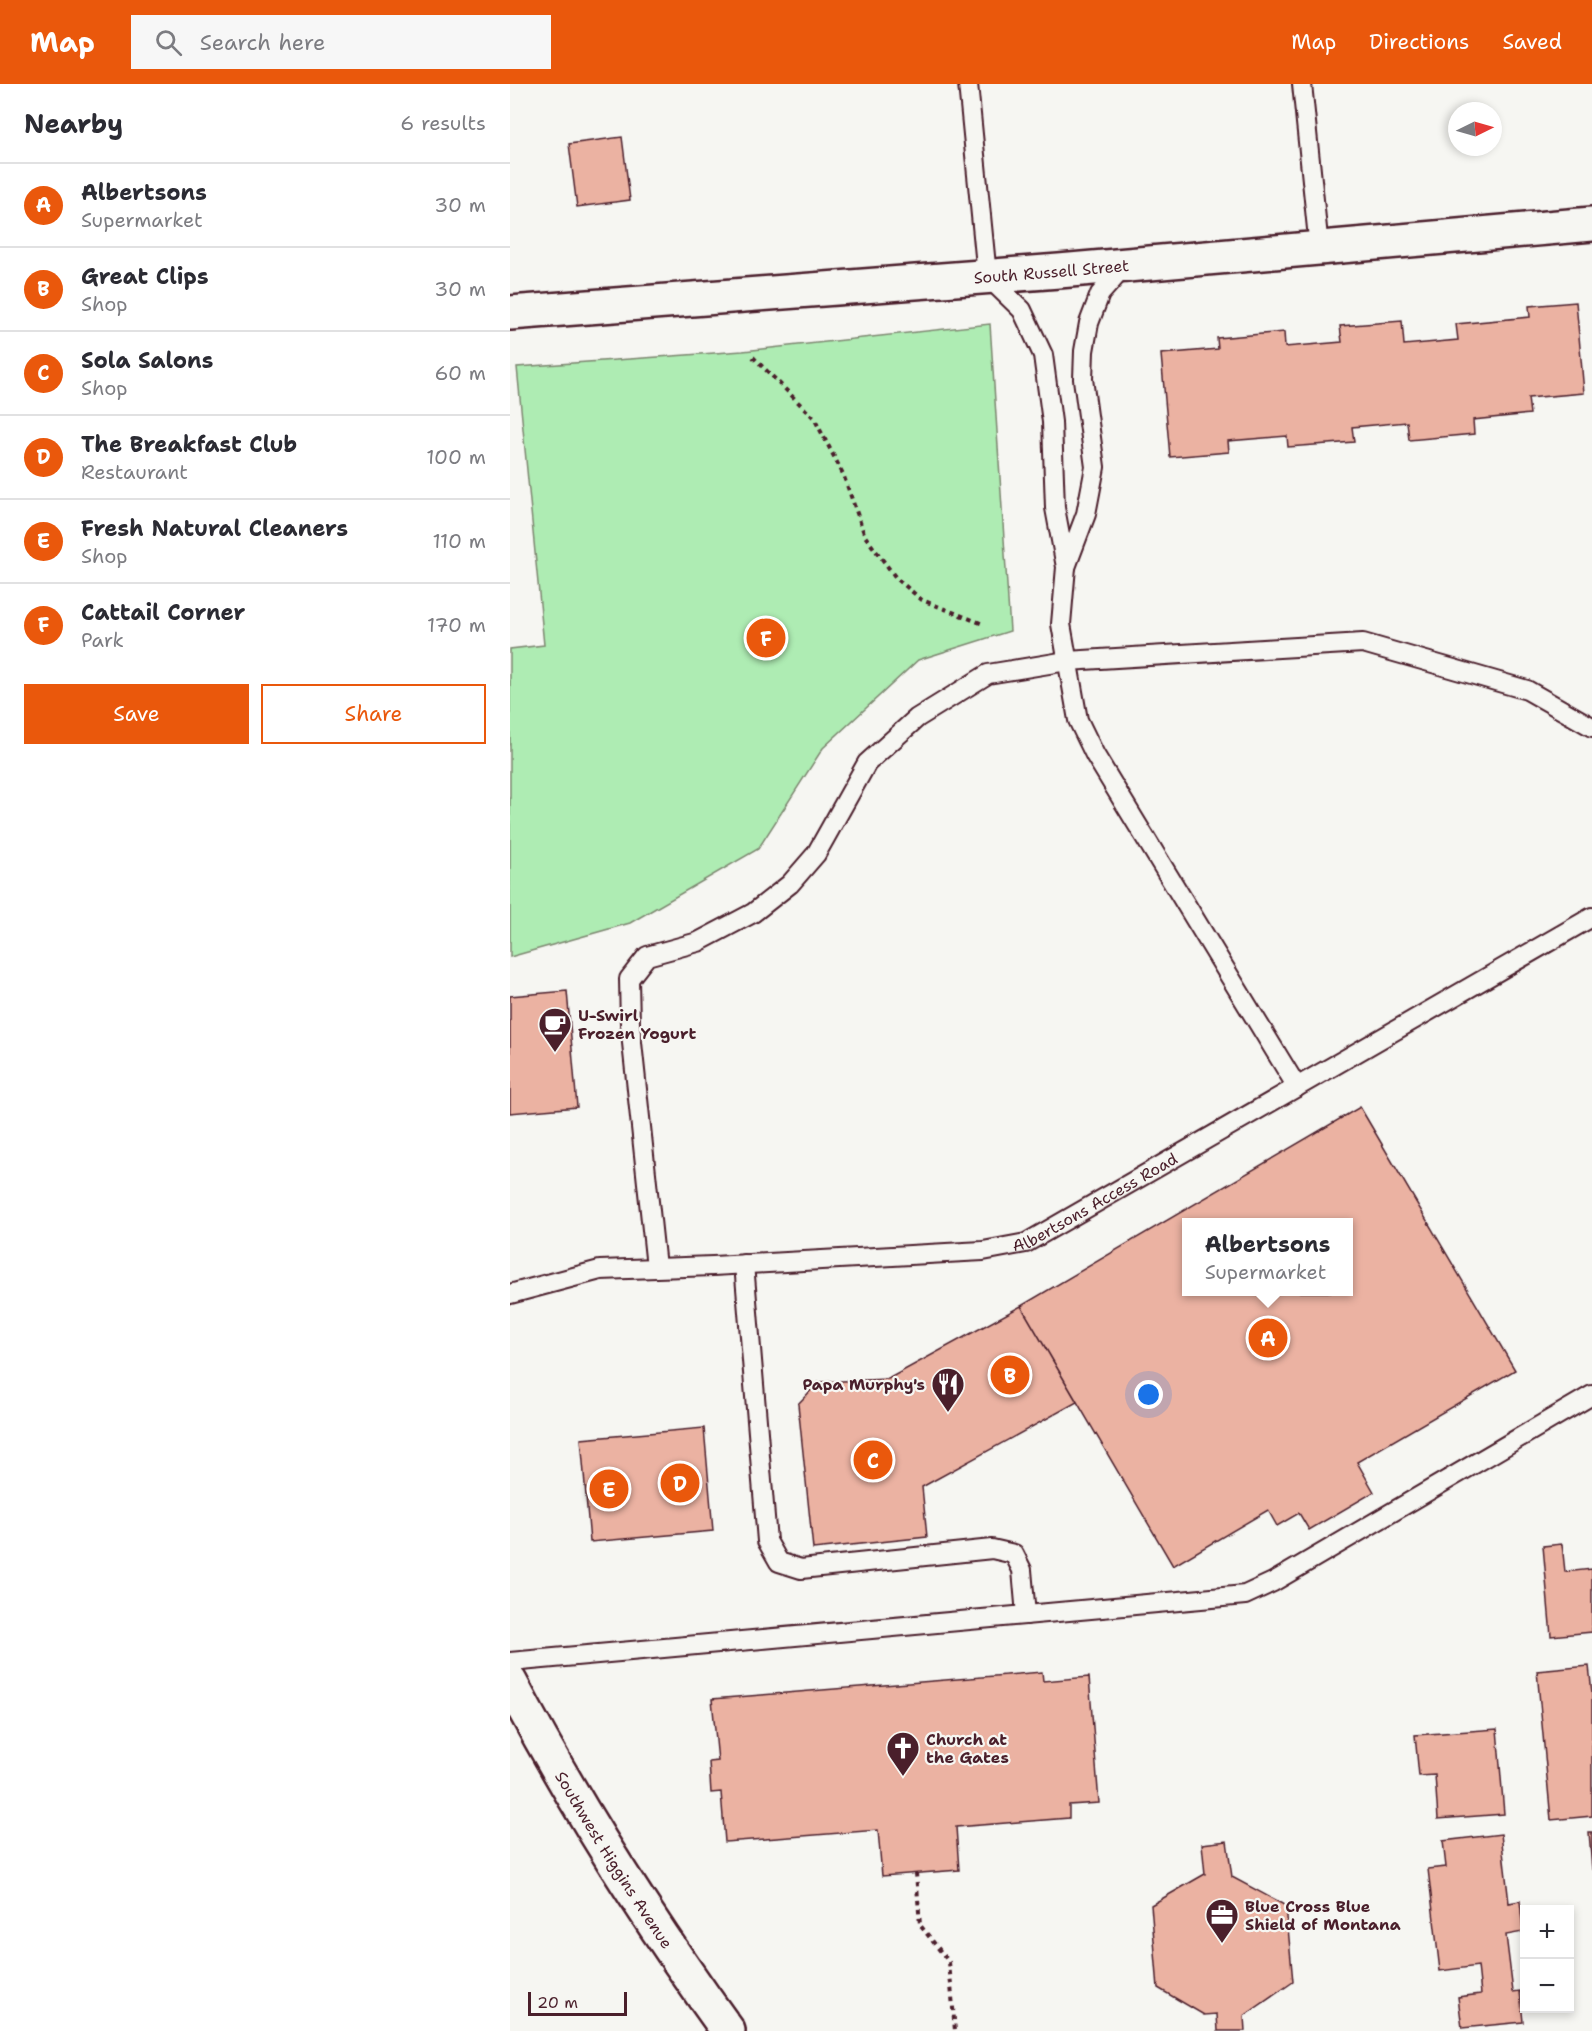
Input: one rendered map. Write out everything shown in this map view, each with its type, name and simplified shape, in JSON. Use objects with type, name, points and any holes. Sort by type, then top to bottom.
[{"type":"main road","name":"South Russell Street","points":[[510,313],[1126,265],[1592,224]]},
{"type":"main road","name":"Southwest Higgins Avenue","points":[[510,1682],[549,1758],[604,1848],[653,1925],[728,2031]]},
{"type":"lane","points":[[968,84],[987,276],[1022,310],[1043,355],[1052,422],[1055,508],[1066,567],[1061,624],[1078,720],[1095,754],[1297,1088]]},
{"type":"lane","points":[[1302,84],[1318,248]]},
{"type":"lane","points":[[1066,567],[1086,514],[1095,467],[1083,379],[1084,351],[1089,323],[1100,294],[1126,265]]},
{"type":"lane","points":[[656,1267],[630,1024],[629,979],[647,956],[698,942],[753,914],[790,884],[816,854],[867,763],[917,718],[988,674],[1067,661],[1363,644],[1527,690],[1592,727]]},
{"type":"lane","name":"Albertsons Access Road","points":[[535,1289],[600,1270],[983,1251],[1026,1243],[1592,916]]},
{"type":"lane","points":[[744,1264],[767,1540],[779,1562],[801,1569],[992,1548],[1014,1554],[1022,1570],[1026,1615]]},
{"type":"lane","points":[[510,1294],[535,1289]]},
{"type":"lane","points":[[510,1305],[535,1289]]},
{"type":"lane","points":[[510,1662],[1245,1595],[1273,1582],[1592,1395]]},
{"type":"path","points":[[753,357],[814,418],[843,474],[866,536],[896,578],[922,600],[983,624]]},
{"type":"path","points":[[916,1873],[920,1925],[949,1962],[955,2031]]},
{"type":"green space","points":[[990,324],[1010,631],[918,660],[823,748],[758,849],[630,923],[510,957],[510,649],[544,645],[517,367],[743,351]]},
{"type":"building","points":[[622,137],[630,200],[577,207],[569,144]]},
{"type":"building","points":[[1576,302],[1584,393],[1528,398],[1530,414],[1473,420],[1474,434],[1409,440],[1407,422],[1352,427],[1354,442],[1288,447],[1287,436],[1228,441],[1229,452],[1170,457],[1161,354],[1218,349],[1217,338],[1284,332],[1285,347],[1342,342],[1340,326],[1402,321],[1404,345],[1458,340],[1456,324],[1530,317],[1529,306]]},
{"type":"building","points":[[567,991],[577,1107],[510,1113],[510,996]]},
{"type":"building","points":[[1360,1107],[1515,1370],[1357,1462],[1374,1492],[1309,1530],[1299,1513],[1277,1526],[1268,1510],[1173,1566],[1021,1306]]},
{"type":"building","points":[[1021,1306],[1077,1402],[922,1487],[927,1537],[813,1549],[798,1404],[819,1382],[888,1379]]},
{"type":"building","points":[[704,1428],[713,1531],[590,1542],[581,1439]]},
{"type":"building","points":[[1562,1544],[1565,1572],[1592,1569],[1592,1632],[1551,1636],[1543,1546]]},
{"type":"building","points":[[1589,1666],[1592,1693],[1592,1816],[1551,1820],[1537,1671]]},
{"type":"building","name":"Church at the Gates","points":[[1042,1672],[1043,1681],[1089,1677],[1099,1803],[1069,1805],[1069,1818],[956,1827],[959,1870],[882,1876],[878,1830],[725,1842],[721,1792],[711,1793],[709,1762],[718,1761],[712,1699]]},
{"type":"building","points":[[1497,1729],[1504,1814],[1438,1819],[1435,1775],[1419,1776],[1415,1735]]},
{"type":"building","points":[[1589,1832],[1592,1832],[1592,1870]]},
{"type":"building","points":[[1501,1834],[1509,1903],[1520,1901],[1520,1933],[1506,1935],[1513,1992],[1520,1991],[1520,2013],[1522,2013],[1523,2022],[1462,2028],[1458,1997],[1481,1994],[1478,1966],[1440,1971],[1428,1869],[1446,1867],[1443,1841]]},
{"type":"building","name":"Blue Cross Blue Shield of Montana","points":[[1227,1841],[1232,1877],[1286,1906],[1293,1982],[1244,2016],[1245,2031],[1218,2031],[1217,2014],[1204,2015],[1158,1988],[1151,1905],[1205,1874],[1202,1844]]},
{"type":"place","name":"Cattail Corner","points":[[766,638]]},
{"type":"place","name":"U-Swirl Frozen Yogurt","points":[[555,1053]]},
{"type":"place","name":"Albertsons","points":[[1268,1338]]},
{"type":"place","name":"Great Clips","points":[[1010,1375]]},
{"type":"place","name":"Papa Murphy's","points":[[948,1413]]},
{"type":"place","name":"Sola Salons","points":[[873,1460]]},
{"type":"place","name":"The Breakfast Club","points":[[680,1483]]},
{"type":"place","name":"Fresh Natural Cleaners","points":[[609,1489]]},
{"type":"place","name":"Church at the Gates","points":[[903,1777]]},
{"type":"place","name":"Blue Cross Blue Shield of Montana","points":[[1222,1944]]}]
